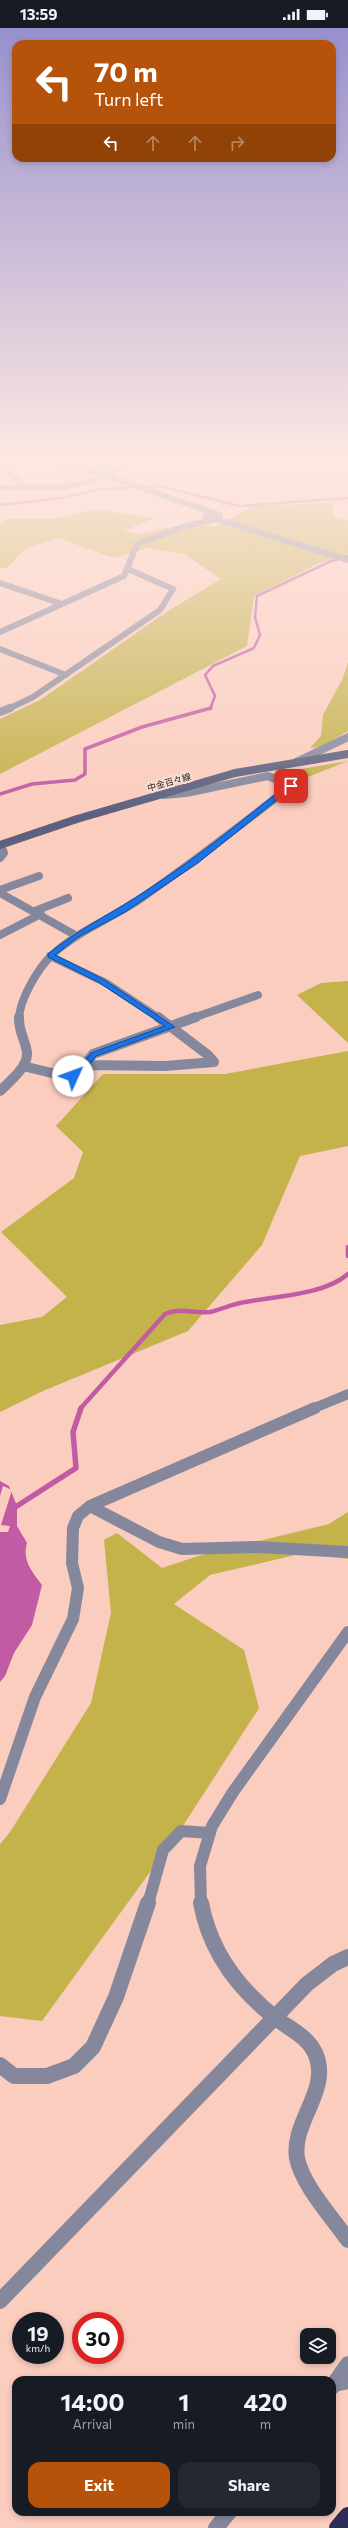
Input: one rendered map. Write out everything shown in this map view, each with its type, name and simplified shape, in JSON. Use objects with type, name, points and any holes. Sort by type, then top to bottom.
[{"type":"highway","points":[[338,2528],[348,2516]]},
{"type":"main road","name":"中金百々線","points":[[0,845],[77,819],[236,773],[348,754]]},
{"type":"street","points":[[0,632],[117,580]]},
{"type":"street","points":[[0,712],[34,697],[160,610],[165,604],[173,588],[153,580]]},
{"type":"street","points":[[0,583],[62,604]]},
{"type":"street","points":[[0,649],[66,675]]},
{"type":"street","points":[[296,762],[348,737]]},
{"type":"street","points":[[0,1091],[24,1066],[27,1054],[18,1028],[19,1012],[27,990],[50,956],[75,936],[123,910],[196,861],[291,786],[283,781],[268,776],[186,793],[154,796]]},
{"type":"street","points":[[0,845],[4,853],[0,858]]},
{"type":"street","points":[[0,891],[39,876]]},
{"type":"street","points":[[0,891],[38,912],[75,936]]},
{"type":"street","points":[[0,934],[38,912],[68,898]]},
{"type":"street","points":[[50,956],[100,980],[171,1027],[214,1062],[164,1066],[85,1065]]},
{"type":"street","points":[[24,1066],[68,1076],[77,1075],[93,1054],[258,995]]},
{"type":"street","points":[[0,1799],[10,1775],[35,1697],[73,1619],[78,1588],[72,1563],[73,1528],[78,1516],[90,1506],[348,1394]]},
{"type":"street","points":[[90,1506],[159,1542],[182,1549],[258,1547],[348,1552]]},
{"type":"street","points":[[348,1632],[238,1786],[210,1833],[203,1850],[199,1886],[209,1932],[231,1973],[248,1993],[275,2017],[309,2043],[316,2054],[319,2080],[297,2144],[297,2156],[300,2171],[348,2240]]},
{"type":"street","points":[[0,2066],[14,2076],[48,2076],[74,2066],[93,2047],[116,1997],[147,1908],[164,1850],[181,1831],[210,1833]]},
{"type":"street","points":[[0,2301],[308,1984],[333,1964],[348,1957]]},
{"type":"street","points":[[338,2384],[348,2364]]},
{"type":"street","points":[[216,2528],[226,2516]]},
{"type":"shaded area","points":[[220,580],[286,580],[254,596],[247,646],[0,774],[0,719],[40,700],[168,611]]},
{"type":"shaded area","points":[[348,662],[348,731],[321,747],[310,748],[321,736],[323,715],[343,678]]},
{"type":"shaded area","points":[[348,761],[298,781],[272,774]]},
{"type":"shaded area","points":[[348,981],[348,1043],[297,995],[321,983]]},
{"type":"shaded area","points":[[348,1051],[348,1146],[300,1156],[262,1245],[188,1331],[43,1391],[0,1412],[0,1325],[42,1317],[67,1297],[1,1232],[74,1178],[83,1152],[56,1126],[103,1074],[225,1074]]},
{"type":"shaded area","points":[[0,1481],[9,1486],[17,1506],[17,1526],[27,1543],[27,1561],[42,1585],[32,1625],[14,1653],[5,1676],[0,1682]]},
{"type":"shaded area","points":[[348,1512],[348,1559],[304,1553],[210,1575],[174,1604],[244,1650],[259,1708],[179,1832],[42,2021],[0,2016],[0,1844],[10,1832],[91,1703],[111,1613],[104,1540],[117,1533],[162,1568],[198,1556],[329,1524]]},
{"type":"pier","points":[[3,1486],[12,1490],[1,1525],[10,1526],[8,1532],[0,1532],[0,1496]]},
{"type":"waterway","points":[[210,708],[215,696],[205,675],[213,666],[254,648],[260,635],[255,617],[257,596],[292,580]]},
{"type":"waterway","points":[[0,794],[32,784],[75,780],[85,774],[85,749],[142,727],[210,708]]},
{"type":"waterway","points":[[348,1247],[348,1256]]},
{"type":"waterway","points":[[80,1409],[165,1314],[177,1311],[210,1312],[240,1303],[311,1291],[325,1287],[348,1274]]},
{"type":"waterway","points":[[17,1506],[76,1468],[73,1432],[81,1408]]},
{"type":"route","points":[[73,1076],[80,1072],[93,1054],[171,1027],[100,980],[70,964],[50,956],[75,936],[123,910],[196,861],[291,786]]}]
